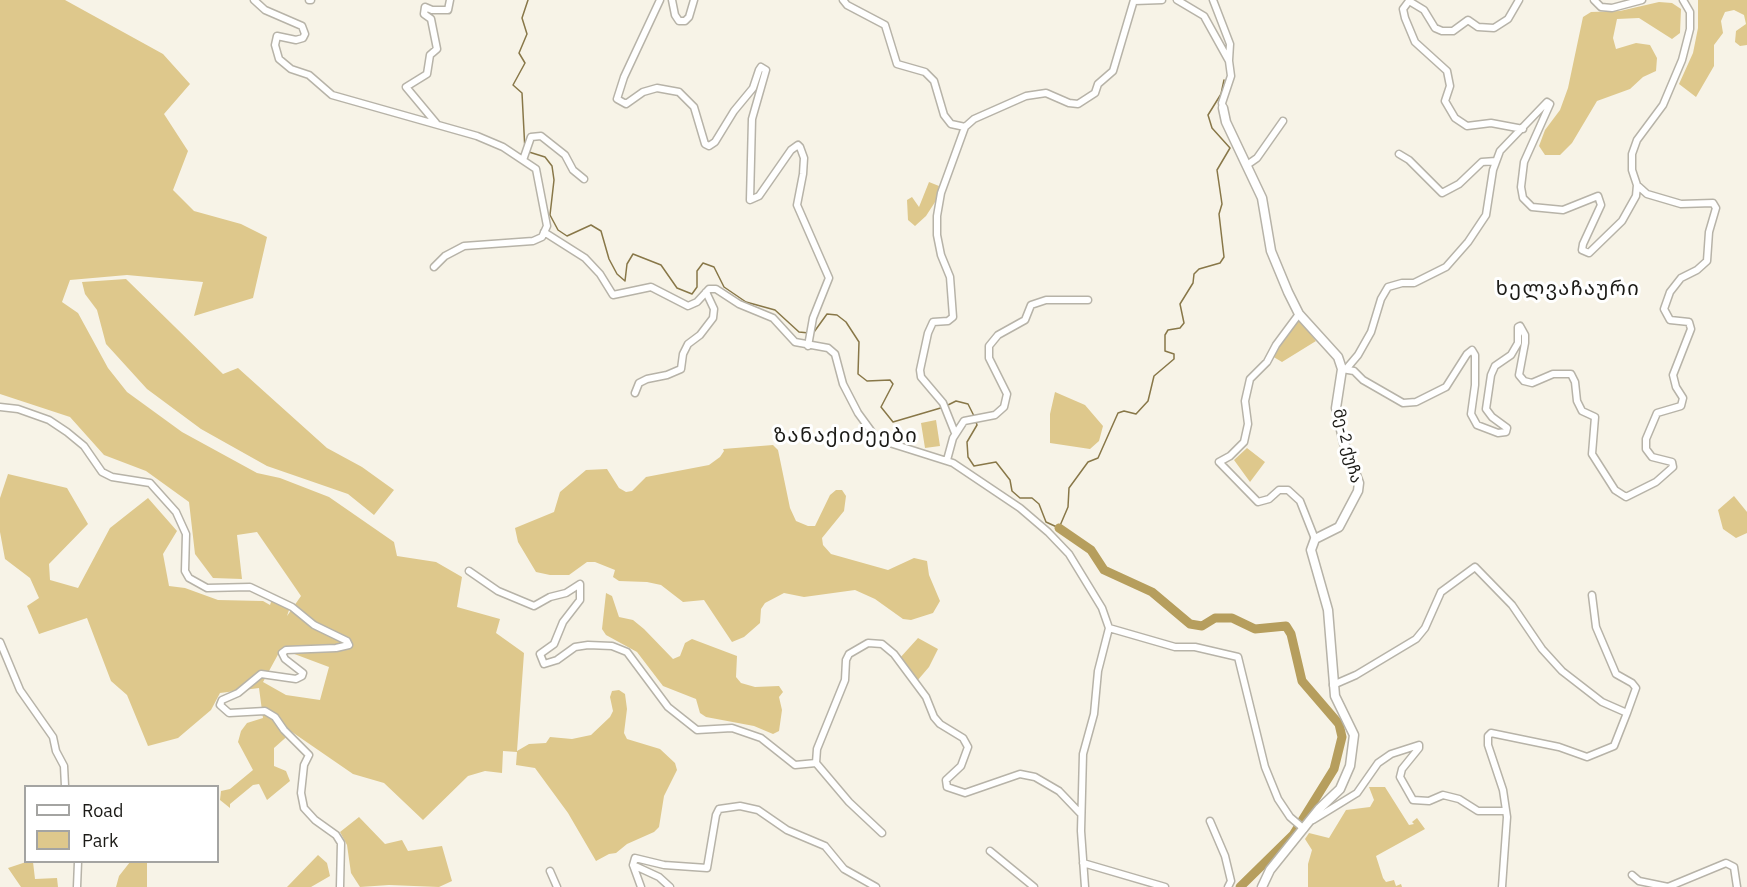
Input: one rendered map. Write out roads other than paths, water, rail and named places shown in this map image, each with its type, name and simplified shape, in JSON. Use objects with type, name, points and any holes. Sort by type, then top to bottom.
[{"type":"street","points":[[254,0],[265,10],[302,26],[305,34],[303,38],[296,40],[277,36],[275,45],[279,59],[291,69],[309,75],[332,95],[477,136],[503,147],[536,169],[547,226],[542,237],[533,241],[464,246],[446,256],[434,267]]},
{"type":"street","points":[[436,123],[406,87],[427,74],[430,55],[437,49],[431,19],[424,14],[425,7],[432,10],[448,10],[450,0]]},
{"type":"street","points":[[660,0],[624,77],[617,99],[626,105],[643,92],[657,88],[679,92],[694,107],[705,144],[709,146],[715,142],[734,111],[753,88],[759,70],[761,68],[766,70],[752,119],[750,200],[759,196],[791,150],[798,145],[803,174],[798,205],[829,278],[811,328],[808,346]]},
{"type":"street","points":[[672,0],[675,15],[679,21],[685,21],[689,17],[694,0]]},
{"type":"street","points":[[843,0],[847,5],[885,25],[897,64],[925,72],[934,81],[944,114],[951,124],[965,127]]},
{"type":"street","points":[[955,433],[943,403],[921,376],[920,370],[928,333],[933,322],[948,321],[952,317],[950,276],[941,255],[937,235],[937,216],[940,193],[965,127],[974,119],[1026,96],[1046,93],[1069,104],[1078,104],[1095,93],[1098,84],[1113,71],[1134,0],[1162,0]]},
{"type":"street","points":[[1177,0],[1204,16],[1229,61]]},
{"type":"street","points":[[1213,0],[1230,44],[1231,76],[1222,103],[1226,122],[1262,198],[1271,251],[1299,314],[1338,357],[1345,368],[1403,403],[1416,402],[1446,387],[1472,350],[1475,355],[1475,375],[1471,414],[1477,425],[1498,434],[1506,432],[1507,428],[1492,417],[1486,409],[1491,375],[1495,366],[1511,355],[1518,343],[1518,327],[1520,326],[1525,335],[1525,343],[1519,375],[1524,381],[1532,383],[1553,374],[1571,374],[1575,382],[1577,401],[1582,411],[1595,417],[1592,454],[1615,490],[1626,497],[1656,482],[1673,467],[1672,462],[1652,457],[1646,449],[1646,439],[1658,413],[1681,406],[1683,398],[1676,387],[1673,375],[1691,329],[1689,322],[1670,320],[1664,309],[1670,292],[1681,278],[1697,270],[1707,261],[1709,232],[1716,208],[1713,203],[1681,204],[1647,194],[1637,185]]},
{"type":"street","points":[[1519,0],[1508,19],[1494,28],[1478,27],[1467,20],[1460,22],[1453,31],[1435,28],[1424,10],[1409,1],[1403,9],[1415,42],[1447,71],[1450,86],[1445,101],[1455,118],[1467,126],[1491,123],[1522,129]]},
{"type":"street","points":[[1594,0],[1601,7],[1612,8],[1642,0]]},
{"type":"street","points":[[1345,368],[1358,356],[1371,332],[1381,299],[1388,287],[1402,283],[1414,283],[1446,267],[1468,243],[1486,215],[1496,161],[1500,152],[1547,102],[1550,104],[1524,162],[1521,188],[1524,198],[1532,207],[1563,210],[1598,196],[1601,205],[1582,250],[1588,253],[1622,220],[1636,196],[1637,185],[1632,170],[1635,147],[1663,105],[1682,60],[1690,29],[1690,12],[1683,0]]},
{"type":"street","points":[[1247,165],[1257,158],[1283,121]]},
{"type":"street","points":[[523,160],[531,137],[541,136],[565,155],[573,170],[584,179]]},
{"type":"street","points":[[1399,154],[1409,160],[1442,193],[1459,184],[1482,162],[1496,161]]},
{"type":"street","points":[[544,232],[585,258],[600,274],[613,295],[651,287],[688,306],[697,302],[706,292],[716,289],[739,304],[772,318],[795,342],[828,348],[836,354],[843,384],[870,433],[877,439],[946,460],[994,489],[1048,532],[1080,571],[1102,608],[1109,628],[1098,671],[1094,714],[1083,754],[1081,814],[1085,887]]},
{"type":"street","points":[[635,393],[639,383],[681,369],[682,354],[688,344],[700,335],[713,318],[714,309],[706,292]]},
{"type":"street","points":[[946,460],[955,433],[964,421],[995,415],[1005,407],[1007,394],[989,358],[989,346],[998,335],[1025,320],[1031,305],[1046,300],[1088,300]]},
{"type":"street","points":[[1262,887],[1267,875],[1302,828],[1344,782],[1354,747],[1354,735],[1340,707],[1334,685],[1328,610],[1311,550],[1315,539],[1300,501],[1288,490],[1279,490],[1269,499],[1258,502],[1219,462],[1230,456],[1244,442],[1248,424],[1245,401],[1250,379],[1267,362],[1275,345],[1299,314]]},
{"type":"street","name":"მე-2 ქუჩა","points":[[1315,539],[1339,527],[1358,491],[1359,483],[1344,443],[1336,408],[1345,368]]},
{"type":"street","points":[[0,407],[18,409],[49,420],[84,446],[102,472],[112,477],[150,483],[176,512],[186,534],[185,572],[189,578],[207,588],[250,587],[292,607],[314,625],[347,641],[349,645],[336,648],[286,650],[282,653],[285,659],[303,673],[302,676],[296,679],[261,674],[238,693],[222,700],[220,705],[229,713],[265,711],[275,717],[284,730],[309,755],[304,765],[301,793],[304,808],[315,820],[336,835],[341,843],[340,887]]},
{"type":"street","points":[[1334,685],[1356,675],[1416,639],[1425,628],[1441,592],[1475,567],[1512,605],[1542,649],[1562,671],[1602,702],[1627,713]]},
{"type":"street","points":[[469,571],[498,591],[534,606],[550,597],[566,593],[580,584],[580,600],[563,622],[554,644],[540,654],[544,664],[557,660],[575,647],[612,646],[627,652],[668,706],[697,730],[732,728],[761,738],[795,765],[816,763]]},
{"type":"street","points":[[1502,887],[1506,811],[1503,790],[1488,745],[1488,735],[1491,733],[1559,747],[1587,757],[1614,747],[1636,688],[1632,683],[1616,674],[1596,627],[1592,594]]},
{"type":"street","points":[[1109,628],[1174,647],[1195,647],[1238,657],[1265,767],[1278,799],[1302,828]]},
{"type":"street","points":[[0,642],[20,690],[53,737],[56,751],[64,766],[65,785]]},
{"type":"street","points":[[882,833],[843,796],[816,763],[817,749],[846,680],[846,660],[849,654],[868,644],[882,644],[894,654],[926,697],[934,717],[940,724],[963,738],[968,747],[961,766],[946,780],[947,788],[965,793],[1020,774],[1035,777],[1059,791],[1081,814]]},
{"type":"street","points":[[1310,821],[1357,793],[1377,763],[1391,754],[1419,745],[1402,769],[1400,777],[1413,800],[1429,801],[1443,795],[1459,799],[1478,811],[1506,811]]},
{"type":"street","points":[[641,887],[633,865],[635,858],[664,865],[707,868],[719,809],[740,806],[758,810],[787,830],[825,846],[843,869],[876,887]]},
{"type":"street","points":[[1210,821],[1225,856],[1231,882],[1228,887]]},
{"type":"street","points":[[990,851],[1034,887]]},
{"type":"street","points":[[77,887],[78,863]]},
{"type":"street","points":[[1083,863],[1165,887]]},
{"type":"street","points":[[1632,875],[1639,881],[1668,887],[1726,863],[1734,867],[1737,887]]},
{"type":"street","points":[[633,865],[659,877],[670,887]]},
{"type":"street","points":[[550,871],[557,887]]},
{"type":"waterway","points":[[525,151],[522,93],[513,85],[525,63],[519,53],[527,34],[522,18],[528,0]]},
{"type":"waterway","points":[[976,422],[977,425],[967,442],[968,457],[974,466],[996,462],[1010,480],[1012,491],[1020,498],[1032,498],[1039,504],[1046,522],[1059,528],[1068,507],[1069,488],[1088,462],[1098,458],[1118,413],[1124,411],[1136,414],[1148,401],[1154,376],[1174,359],[1174,354],[1165,351],[1165,335],[1168,330],[1180,328],[1184,323],[1180,304],[1193,283],[1194,274],[1199,269],[1220,263],[1224,257],[1219,214],[1222,204],[1217,170],[1230,148],[1212,128],[1208,115],[1221,94],[1224,80]]},
{"type":"waterway","points":[[529,152],[545,157],[552,166],[554,180],[550,215],[558,230],[567,236],[591,225],[601,231],[609,259],[617,274],[625,281],[627,264],[633,254],[661,265],[677,288],[692,294],[697,287],[697,271],[703,263],[714,267],[724,287],[746,302],[775,310],[799,332],[809,333]]},
{"type":"waterway","points":[[814,332],[827,314],[837,315],[846,322],[859,342],[858,374],[867,381],[890,380],[893,384],[881,407],[893,422],[944,407]]},
{"type":"waterway","points":[[948,405],[956,401],[968,404],[975,418]]},
{"type":"waterway","points":[[1059,528],[1091,550],[1104,570],[1152,592],[1190,624],[1202,626],[1215,618],[1232,618],[1255,629],[1286,626],[1291,634],[1302,681],[1339,724],[1342,737],[1334,769],[1293,835],[1240,887]]},
{"type":"district","name":"ხელვაჩაური","points":[[1568,289]]},
{"type":"district","name":"ზანაქიძეები","points":[[846,436]]}]
